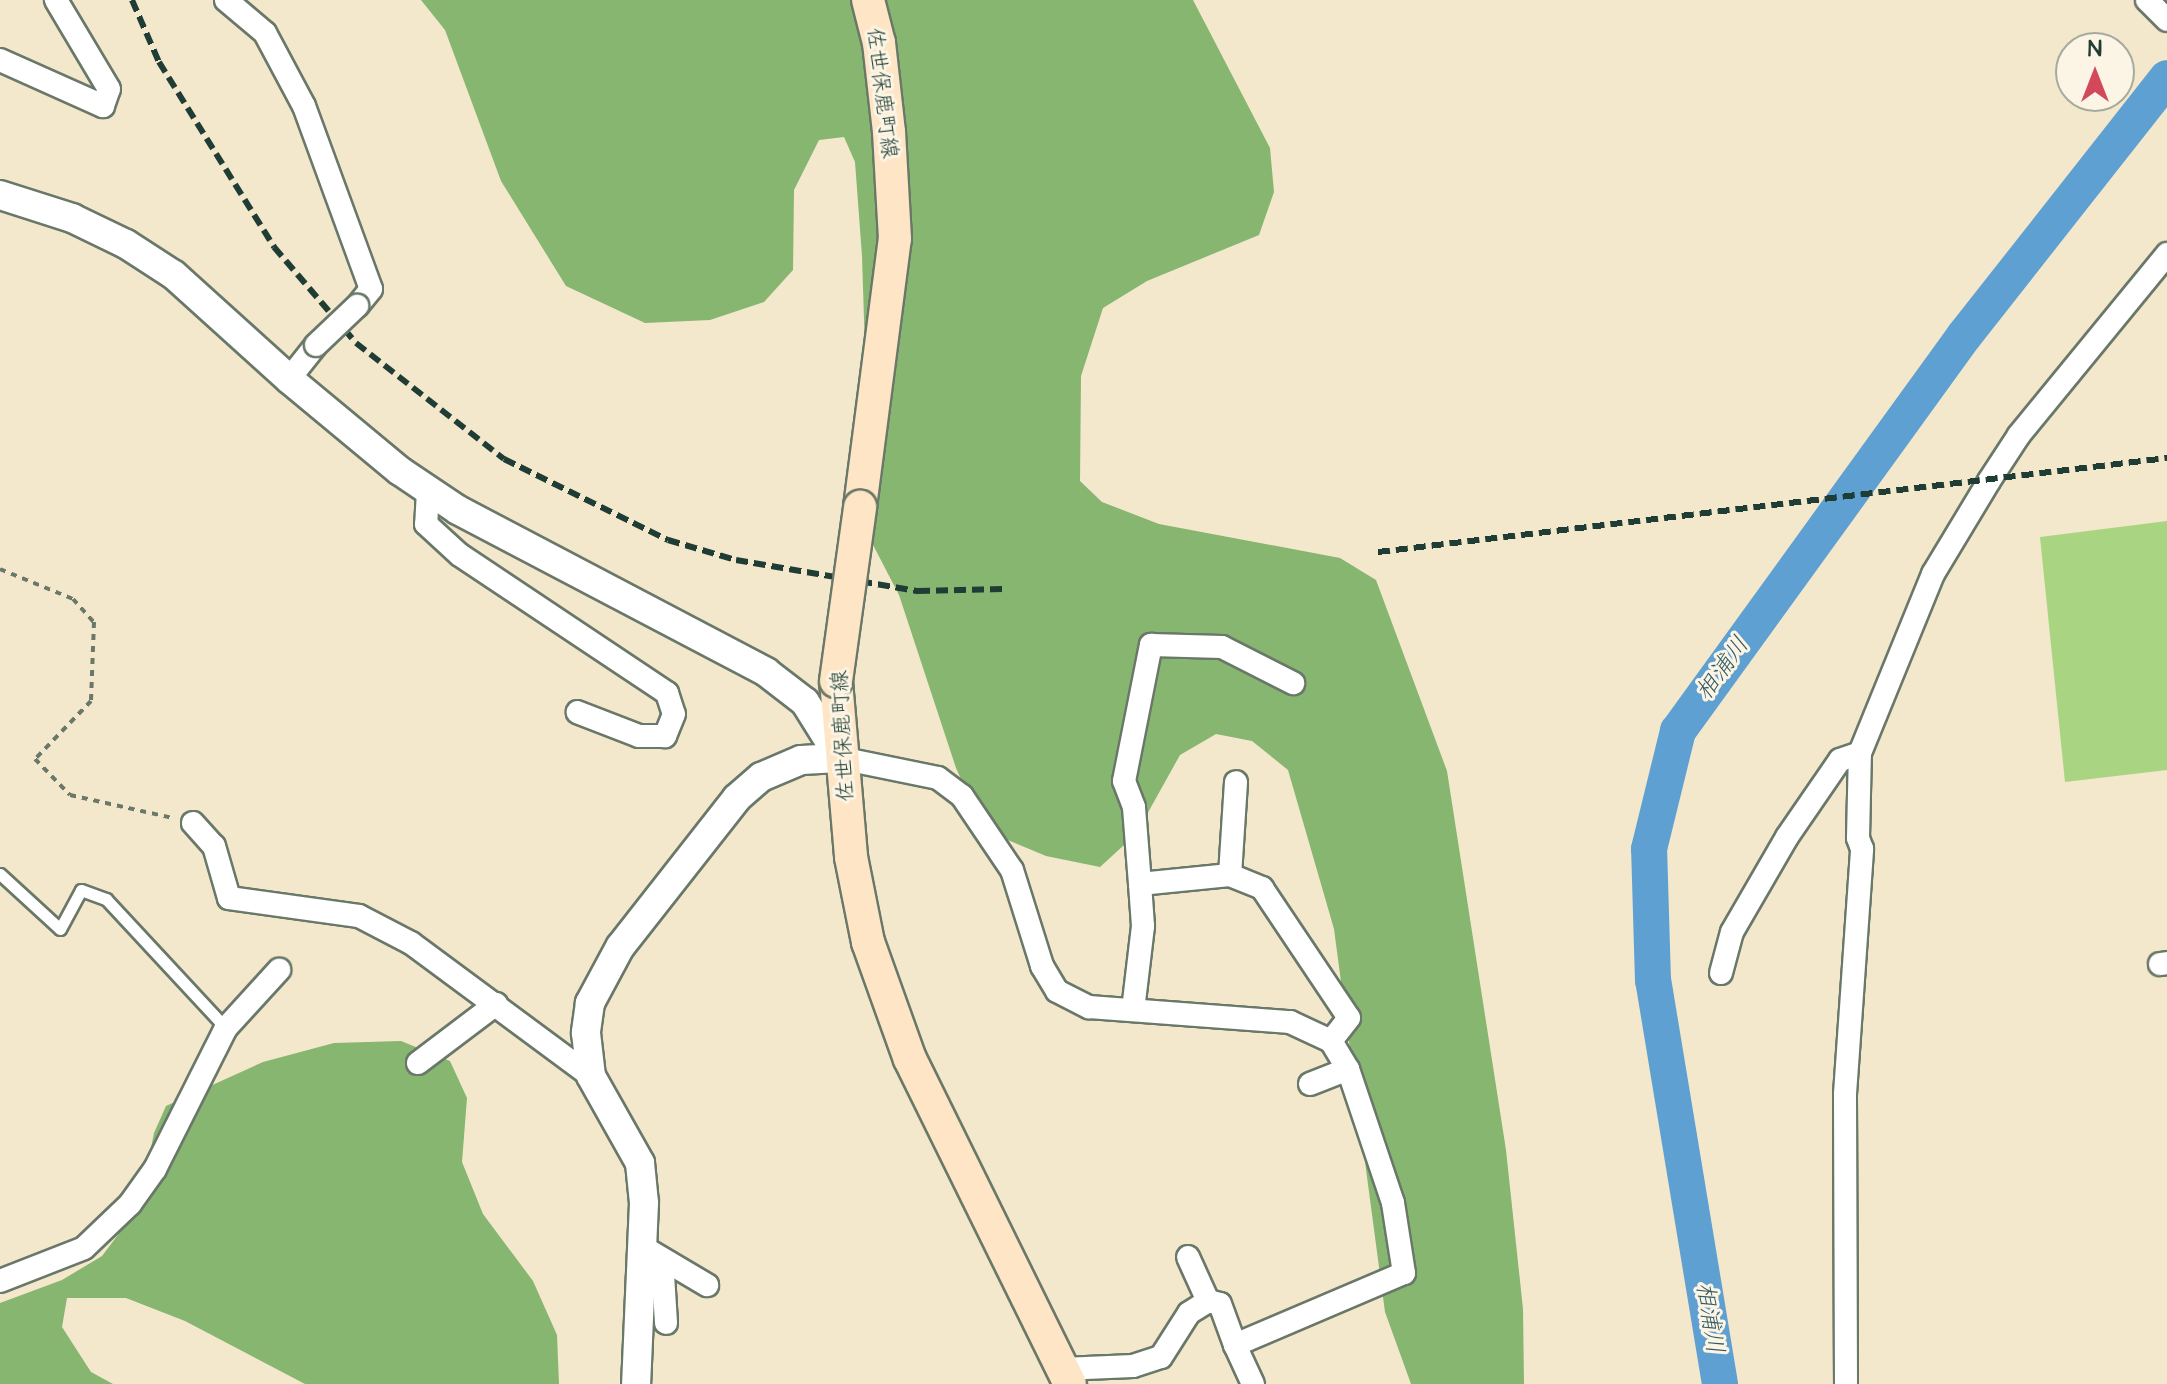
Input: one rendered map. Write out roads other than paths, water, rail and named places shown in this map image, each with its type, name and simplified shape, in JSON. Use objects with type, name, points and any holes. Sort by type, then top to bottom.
[{"type":"main road","name":"佐世保鹿町線","points":[[868,0],[888,117],[895,239],[836,681],[840,758],[868,942],[910,1059],[1066,1377]]},
{"type":"street","points":[[0,60],[103,106],[109,89],[56,0]]},
{"type":"street","points":[[226,0],[265,33],[304,106],[371,289],[316,345],[289,379]]},
{"type":"street","points":[[0,195],[24,199],[126,244],[174,275],[289,379],[428,490],[766,672],[805,702],[840,758]]},
{"type":"street","points":[[1846,1384],[1845,1094],[1862,849],[1858,838],[1860,753],[1933,574],[1989,481],[2019,435],[2167,254]]},
{"type":"street","points":[[428,490],[426,524],[460,555],[667,693],[674,714],[665,736],[639,736],[577,712]]},
{"type":"street","points":[[1133,1010],[1143,926],[1134,807],[1124,781],[1151,645],[1222,647],[1264,660],[1293,683]]},
{"type":"street","points":[[1721,973],[1732,932],[1787,837],[1840,760],[1860,753]]},
{"type":"street","points":[[666,1323],[652,1253],[640,1163],[591,1076],[586,1033],[590,1003],[620,947],[749,787],[801,760],[840,758],[938,778],[962,796],[1012,870],[1042,966],[1057,991],[1089,1007],[1290,1022],[1331,1041],[1348,1069],[1393,1203],[1404,1273],[1235,1345]]},
{"type":"street","points":[[1230,875],[1236,782]]},
{"type":"street","points":[[193,823],[214,846],[229,898],[359,916],[411,943],[591,1076]]},
{"type":"street","points":[[1140,884],[1230,875],[1262,888],[1349,1018],[1331,1041]]},
{"type":"street","points":[[0,1281],[84,1248],[130,1204],[155,1169],[170,1131],[226,1028],[279,970]]},
{"type":"street","points":[[418,1063],[496,1004]]},
{"type":"street","points":[[1310,1084],[1348,1069]]},
{"type":"street","points":[[652,1253],[707,1285]]},
{"type":"street","points":[[636,1384],[652,1253]]},
{"type":"street","points":[[1188,1257],[1208,1301]]},
{"type":"street","points":[[1066,1377],[1133,1366],[1161,1357],[1189,1313],[1208,1301],[1220,1304],[1253,1384]]},
{"type":"lane","points":[[0,874],[60,929],[81,890],[106,899],[226,1028]]},
{"type":"waterway","name":"相浦川","points":[[1720,1384],[1653,981],[1649,849],[1678,731],[1964,336],[2167,78]]},
{"type":"railway","points":[[132,0],[159,62],[274,247],[356,343],[504,459],[668,540],[736,560],[918,591],[1003,589]]},
{"type":"railway","points":[[1378,552],[2167,458]]}]
